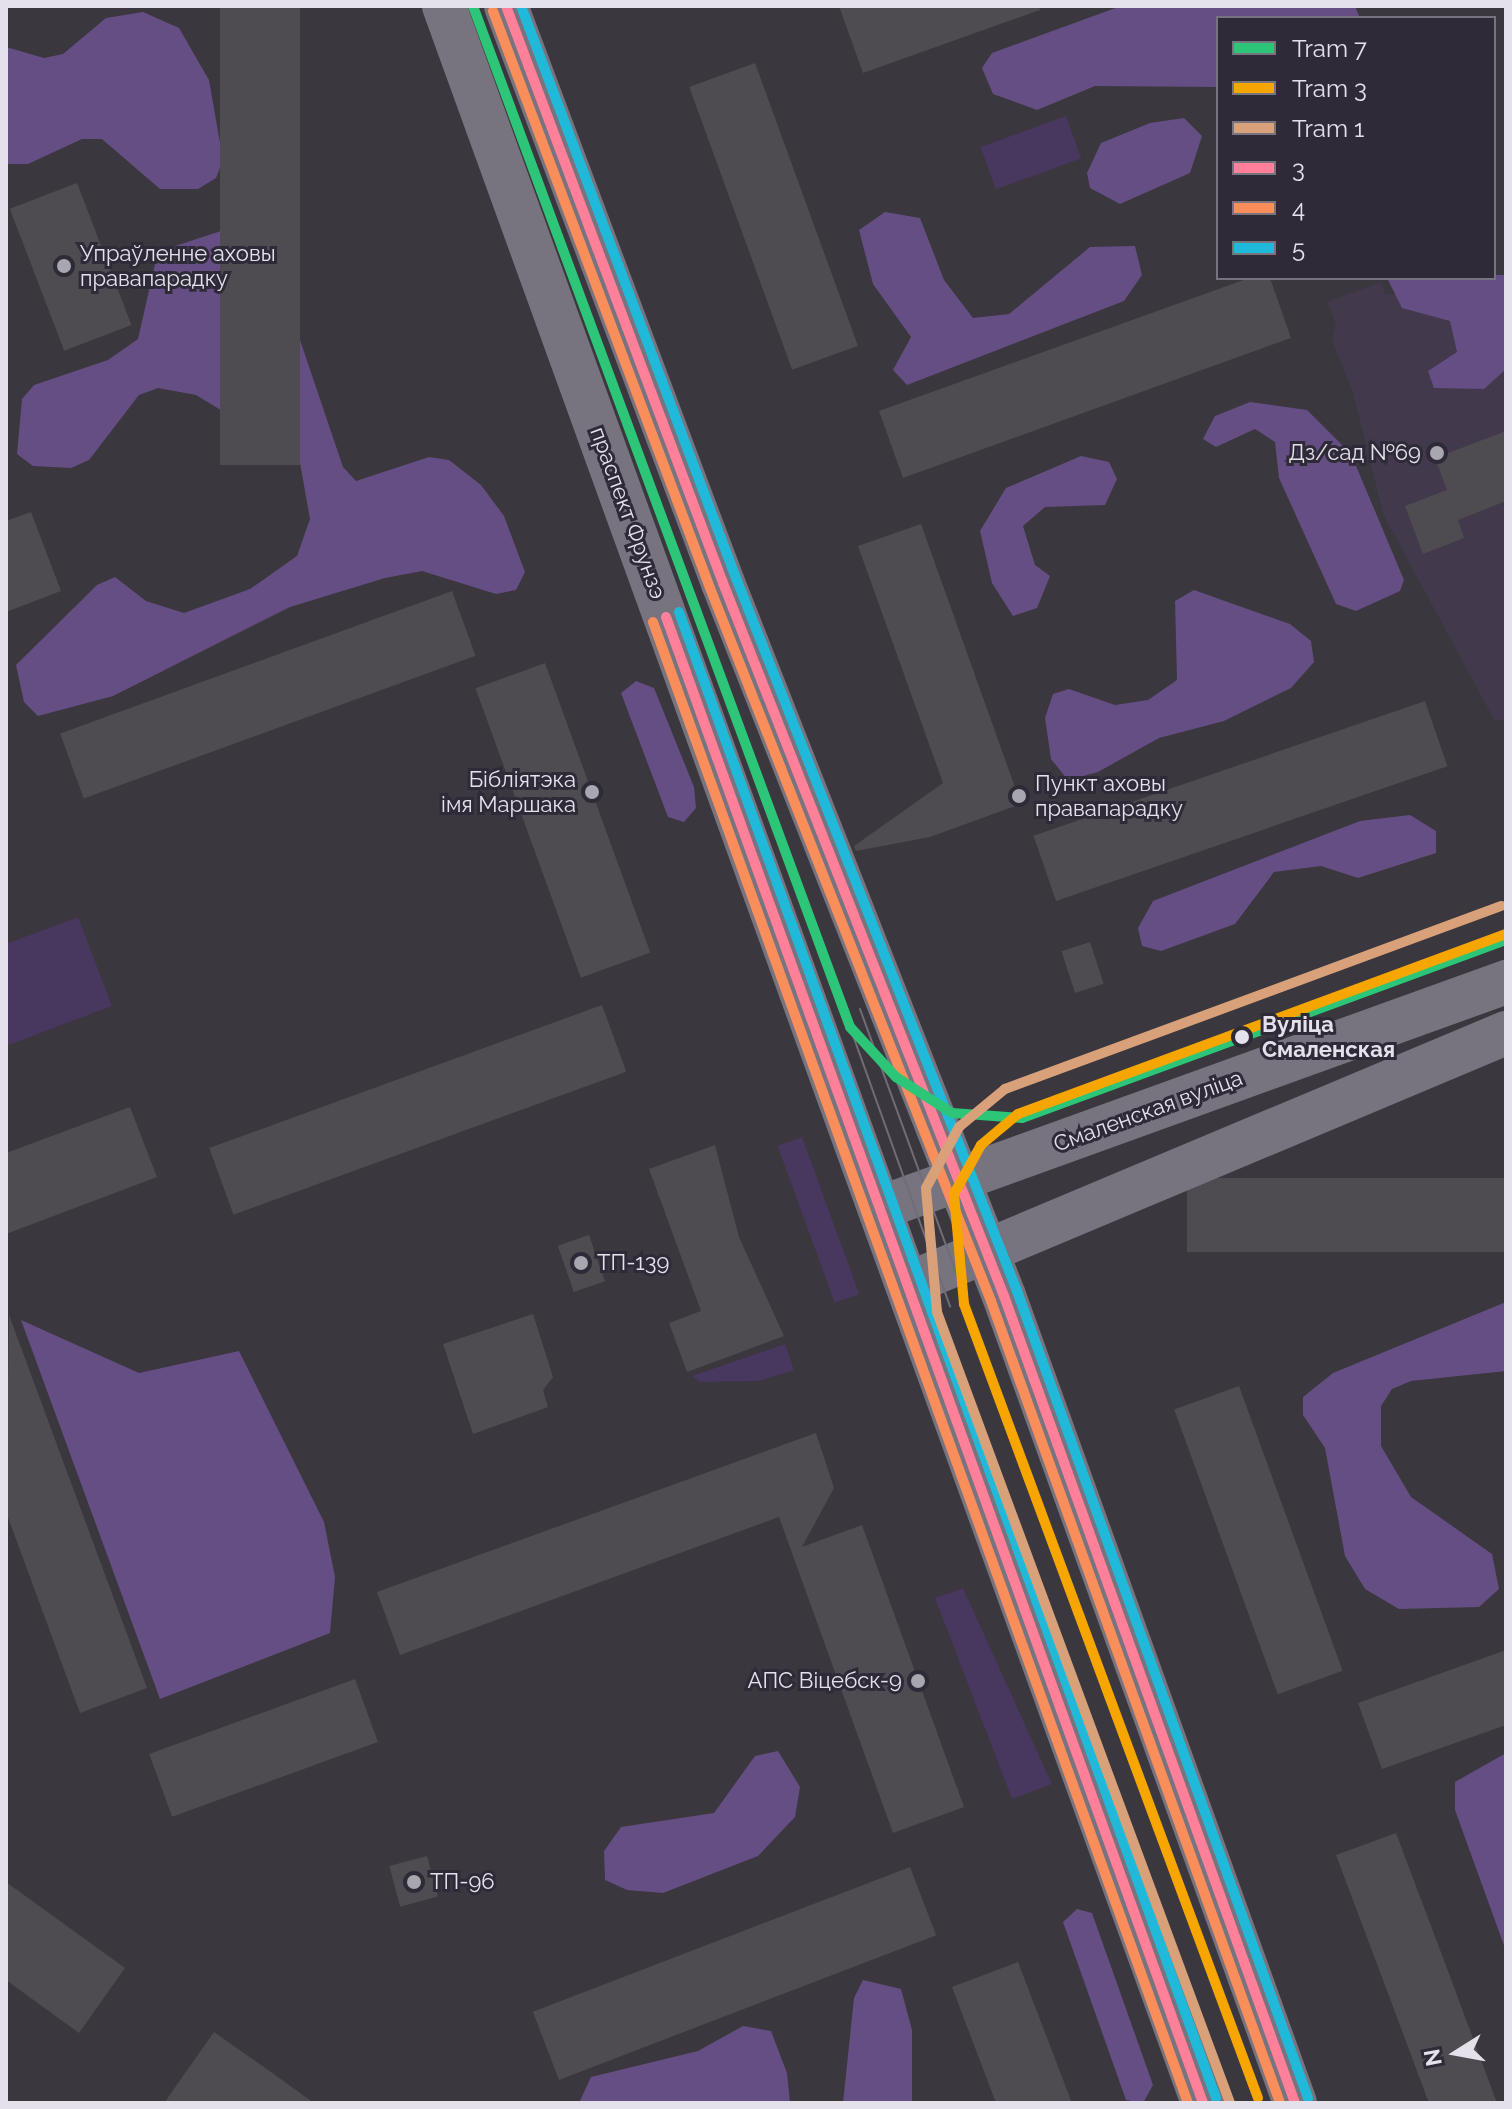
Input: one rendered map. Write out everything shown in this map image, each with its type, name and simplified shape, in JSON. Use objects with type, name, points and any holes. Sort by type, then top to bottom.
[{"type":"main road","name":"праспект Фрунзэ","points":[[444,6],[1203,2103]]},
{"type":"main road","points":[[506,6],[723,583],[988,1253],[1295,2103]]},
{"type":"main road","name":"Смаленская вуліца","points":[[880,1208],[1506,982]]},
{"type":"main road","points":[[908,1284],[988,1253],[1162,1173],[1506,1033]]},
{"type":"shaded area","points":[[1121,6],[1355,6],[1359,16],[1216,16],[1216,87],[1095,86],[1037,110],[993,94],[982,68],[992,53]]},
{"type":"shaded area","points":[[143,12],[179,28],[209,80],[223,160],[216,178],[198,189],[160,189],[102,139],[82,139],[28,164],[6,164],[6,47],[44,58],[63,54],[106,18]]},
{"type":"shaded area","points":[[1066,116],[1081,158],[996,189],[980,147]]},
{"type":"shaded area","points":[[1184,118],[1202,136],[1190,173],[1120,204],[1090,188],[1087,173],[1101,143],[1150,123]]},
{"type":"shaded area","points":[[885,212],[920,218],[944,280],[973,318],[1009,314],[1090,247],[1135,246],[1142,275],[1124,301],[907,385],[893,370],[911,337],[873,284],[859,230]]},
{"type":"shaded area","points":[[221,231],[256,247],[279,278],[343,467],[356,481],[429,457],[449,460],[481,485],[504,516],[525,572],[516,590],[496,594],[422,571],[385,578],[290,607],[113,696],[38,716],[24,702],[16,665],[97,585],[115,577],[146,601],[184,613],[250,589],[297,556],[310,519],[297,446],[270,419],[229,415],[196,395],[158,388],[139,395],[89,460],[71,468],[33,466],[17,454],[22,399],[34,385],[108,360],[138,339],[155,264],[166,249]]},
{"type":"shaded area","points":[[1496,275],[1506,275],[1506,369],[1484,389],[1434,388],[1428,371],[1457,352],[1450,321],[1402,308],[1388,280],[1496,280]]},
{"type":"shaded area","name":"Дз/сад №69","points":[[1381,282],[1385,294],[1506,297],[1506,719],[1495,721],[1383,514],[1353,392],[1332,340],[1336,324],[1327,302]]},
{"type":"shaded area","points":[[1250,402],[1307,410],[1351,454],[1404,580],[1400,591],[1356,611],[1336,604],[1279,478],[1275,442],[1255,429],[1216,447],[1203,439],[1215,416]]},
{"type":"shaded area","points":[[1081,456],[1109,462],[1117,479],[1105,505],[1045,507],[1023,526],[1035,565],[1050,576],[1037,608],[1013,616],[992,583],[980,531],[1006,488]]},
{"type":"shaded area","points":[[1194,590],[1290,624],[1311,641],[1314,662],[1291,688],[1224,721],[1159,738],[1098,772],[1068,780],[1051,759],[1045,718],[1053,694],[1069,689],[1115,705],[1148,700],[1177,680],[1175,601]]},
{"type":"shaded area","points":[[636,681],[654,688],[694,787],[696,808],[684,822],[668,817],[621,693]]},
{"type":"shaded area","points":[[1410,815],[1436,831],[1436,853],[1358,878],[1321,866],[1274,872],[1235,924],[1161,951],[1142,946],[1138,928],[1153,901],[1360,821]]},
{"type":"shaded area","points":[[78,917],[112,1006],[6,1046],[6,944]]},
{"type":"shaded area","points":[[802,1137],[859,1294],[835,1303],[778,1146]]},
{"type":"shaded area","points":[[1506,1302],[1506,1371],[1411,1381],[1392,1389],[1381,1406],[1381,1446],[1411,1497],[1492,1554],[1499,1589],[1479,1607],[1399,1609],[1365,1589],[1345,1556],[1325,1448],[1303,1415],[1303,1397],[1333,1373]]},
{"type":"shaded area","points":[[21,1320],[139,1373],[239,1351],[324,1522],[335,1577],[330,1633],[160,1699]]},
{"type":"shaded area","points":[[785,1344],[794,1370],[759,1381],[699,1382],[692,1376]]},
{"type":"shaded area","points":[[963,1588],[1052,1784],[1012,1799],[935,1598]]},
{"type":"shaded area","points":[[778,1751],[800,1787],[795,1817],[758,1856],[663,1893],[627,1890],[605,1880],[604,1851],[621,1827],[714,1813],[755,1756]]},
{"type":"shaded area","points":[[1506,1753],[1506,1951],[1455,1810],[1455,1782]]},
{"type":"shaded area","points":[[1077,1909],[1092,1913],[1153,2085],[1143,2103],[1126,2100],[1063,1922]]},
{"type":"shaded area","points":[[863,1980],[901,1989],[912,2030],[912,2103],[843,2103],[854,1998]]},
{"type":"shaded area","points":[[743,2026],[771,2031],[787,2073],[790,2103],[579,2103],[591,2077],[698,2051]]},
{"type":"building","points":[[220,6],[300,6],[300,465],[220,465]]},
{"type":"building","points":[[839,6],[1039,6],[1040,10],[863,73]]},
{"type":"building","points":[[755,63],[858,346],[792,370],[689,87]]},
{"type":"building","name":"Упраўленне аховы правапарадку","points":[[77,183],[131,325],[64,351],[10,209]]},
{"type":"building","points":[[1243,280],[1271,280],[1291,338],[903,478],[879,411]]},
{"type":"building","points":[[1506,431],[1506,501],[1458,520],[1464,538],[1423,554],[1405,506],[1447,490],[1435,458]]},
{"type":"building","points":[[31,512],[61,591],[6,612],[6,521]]},
{"type":"building","points":[[921,524],[1021,804],[930,837],[856,851],[854,846],[943,783],[858,546]]},
{"type":"building","points":[[452,591],[476,656],[84,798],[60,734]]},
{"type":"building","points":[[545,663],[650,952],[581,978],[475,688]]},
{"type":"building","points":[[1425,701],[1447,766],[1056,901],[1034,836]]},
{"type":"building","points":[[1090,942],[1104,984],[1075,993],[1061,951]]},
{"type":"building","points":[[602,1005],[626,1072],[233,1215],[209,1148]]},
{"type":"building","points":[[130,1107],[157,1177],[6,1234],[6,1153]]},
{"type":"building","points":[[715,1145],[739,1237],[784,1336],[687,1372],[669,1323],[701,1311],[649,1169]]},
{"type":"building","points":[[1187,1178],[1506,1178],[1506,1252],[1187,1252]]},
{"type":"building","name":"ТП-139","points":[[589,1235],[605,1281],[574,1292],[558,1246]]},
{"type":"building","points":[[533,1314],[553,1377],[543,1390],[548,1407],[473,1434],[443,1344]]},
{"type":"building","points":[[9,1315],[147,1688],[80,1713],[6,1512]]},
{"type":"building","points":[[1239,1386],[1343,1671],[1278,1694],[1174,1410]]},
{"type":"building","points":[[816,1433],[834,1488],[802,1547],[862,1525],[964,1807],[893,1833],[779,1517],[400,1655],[377,1592]]},
{"type":"building","points":[[1506,1650],[1506,1725],[1382,1769],[1358,1703]]},
{"type":"building","points":[[355,1679],[378,1742],[172,1817],[149,1754]]},
{"type":"building","points":[[1396,1833],[1497,2103],[1429,2103],[1336,1855]]},
{"type":"building","name":"ТП-96","points":[[427,1856],[438,1897],[400,1907],[389,1866]]},
{"type":"building","points":[[910,1867],[936,1935],[559,2080],[533,2012]]},
{"type":"building","points":[[6,1882],[125,1968],[79,2033],[6,1980]]},
{"type":"building","points":[[1018,1962],[1072,2103],[996,2103],[952,1987]]},
{"type":"building","points":[[214,2032],[264,2067],[314,2103],[164,2103]]},
{"type":"tram line","name":"7","points":[[473,6],[850,1027],[896,1077],[952,1113],[1022,1118],[1506,940]]},
{"type":"tram line","name":"1","points":[[1230,2103],[937,1312],[926,1188],[959,1127],[1005,1089],[1501,906]]},
{"type":"tram line","name":"3","points":[[1258,2098],[964,1304],[954,1194],[981,1145],[1018,1114],[1506,934]]},
{"type":"tram line","points":[[860,1009],[966,1301]]},
{"type":"tram line","points":[[850,1027],[950,1307]]},
{"type":"transit line","name":"3","points":[[506,6],[723,583],[1004,1296],[1295,2103]]},
{"type":"transit line","name":"5","points":[[521,6],[736,578],[1017,1291],[1308,2098]]},
{"type":"transit line","name":"4","points":[[493,11],[710,588],[991,1301],[1280,2103]]},
{"type":"transit line","name":"5","points":[[679,612],[1216,2098]]},
{"type":"transit line","name":"3","points":[[666,617],[1203,2103]]},
{"type":"transit line","name":"4","points":[[653,622],[1188,2103]]},
{"type":"place","name":"Упраўленне аховы правапарадку","points":[[64,266]]},
{"type":"place","name":"Дз/сад №69","points":[[1437,453]]},
{"type":"place","name":"Бібліятэка імя Маршака","points":[[592,792]]},
{"type":"place","name":"Пункт аховы правапарадку","points":[[1019,796]]},
{"type":"place","name":"Вуліца Смаленская","points":[[1242,1037]]},
{"type":"place","name":"ТП-139","points":[[581,1263]]},
{"type":"place","name":"АПС Віцебск-9","points":[[918,1681]]},
{"type":"place","name":"ТП-96","points":[[414,1882]]}]
